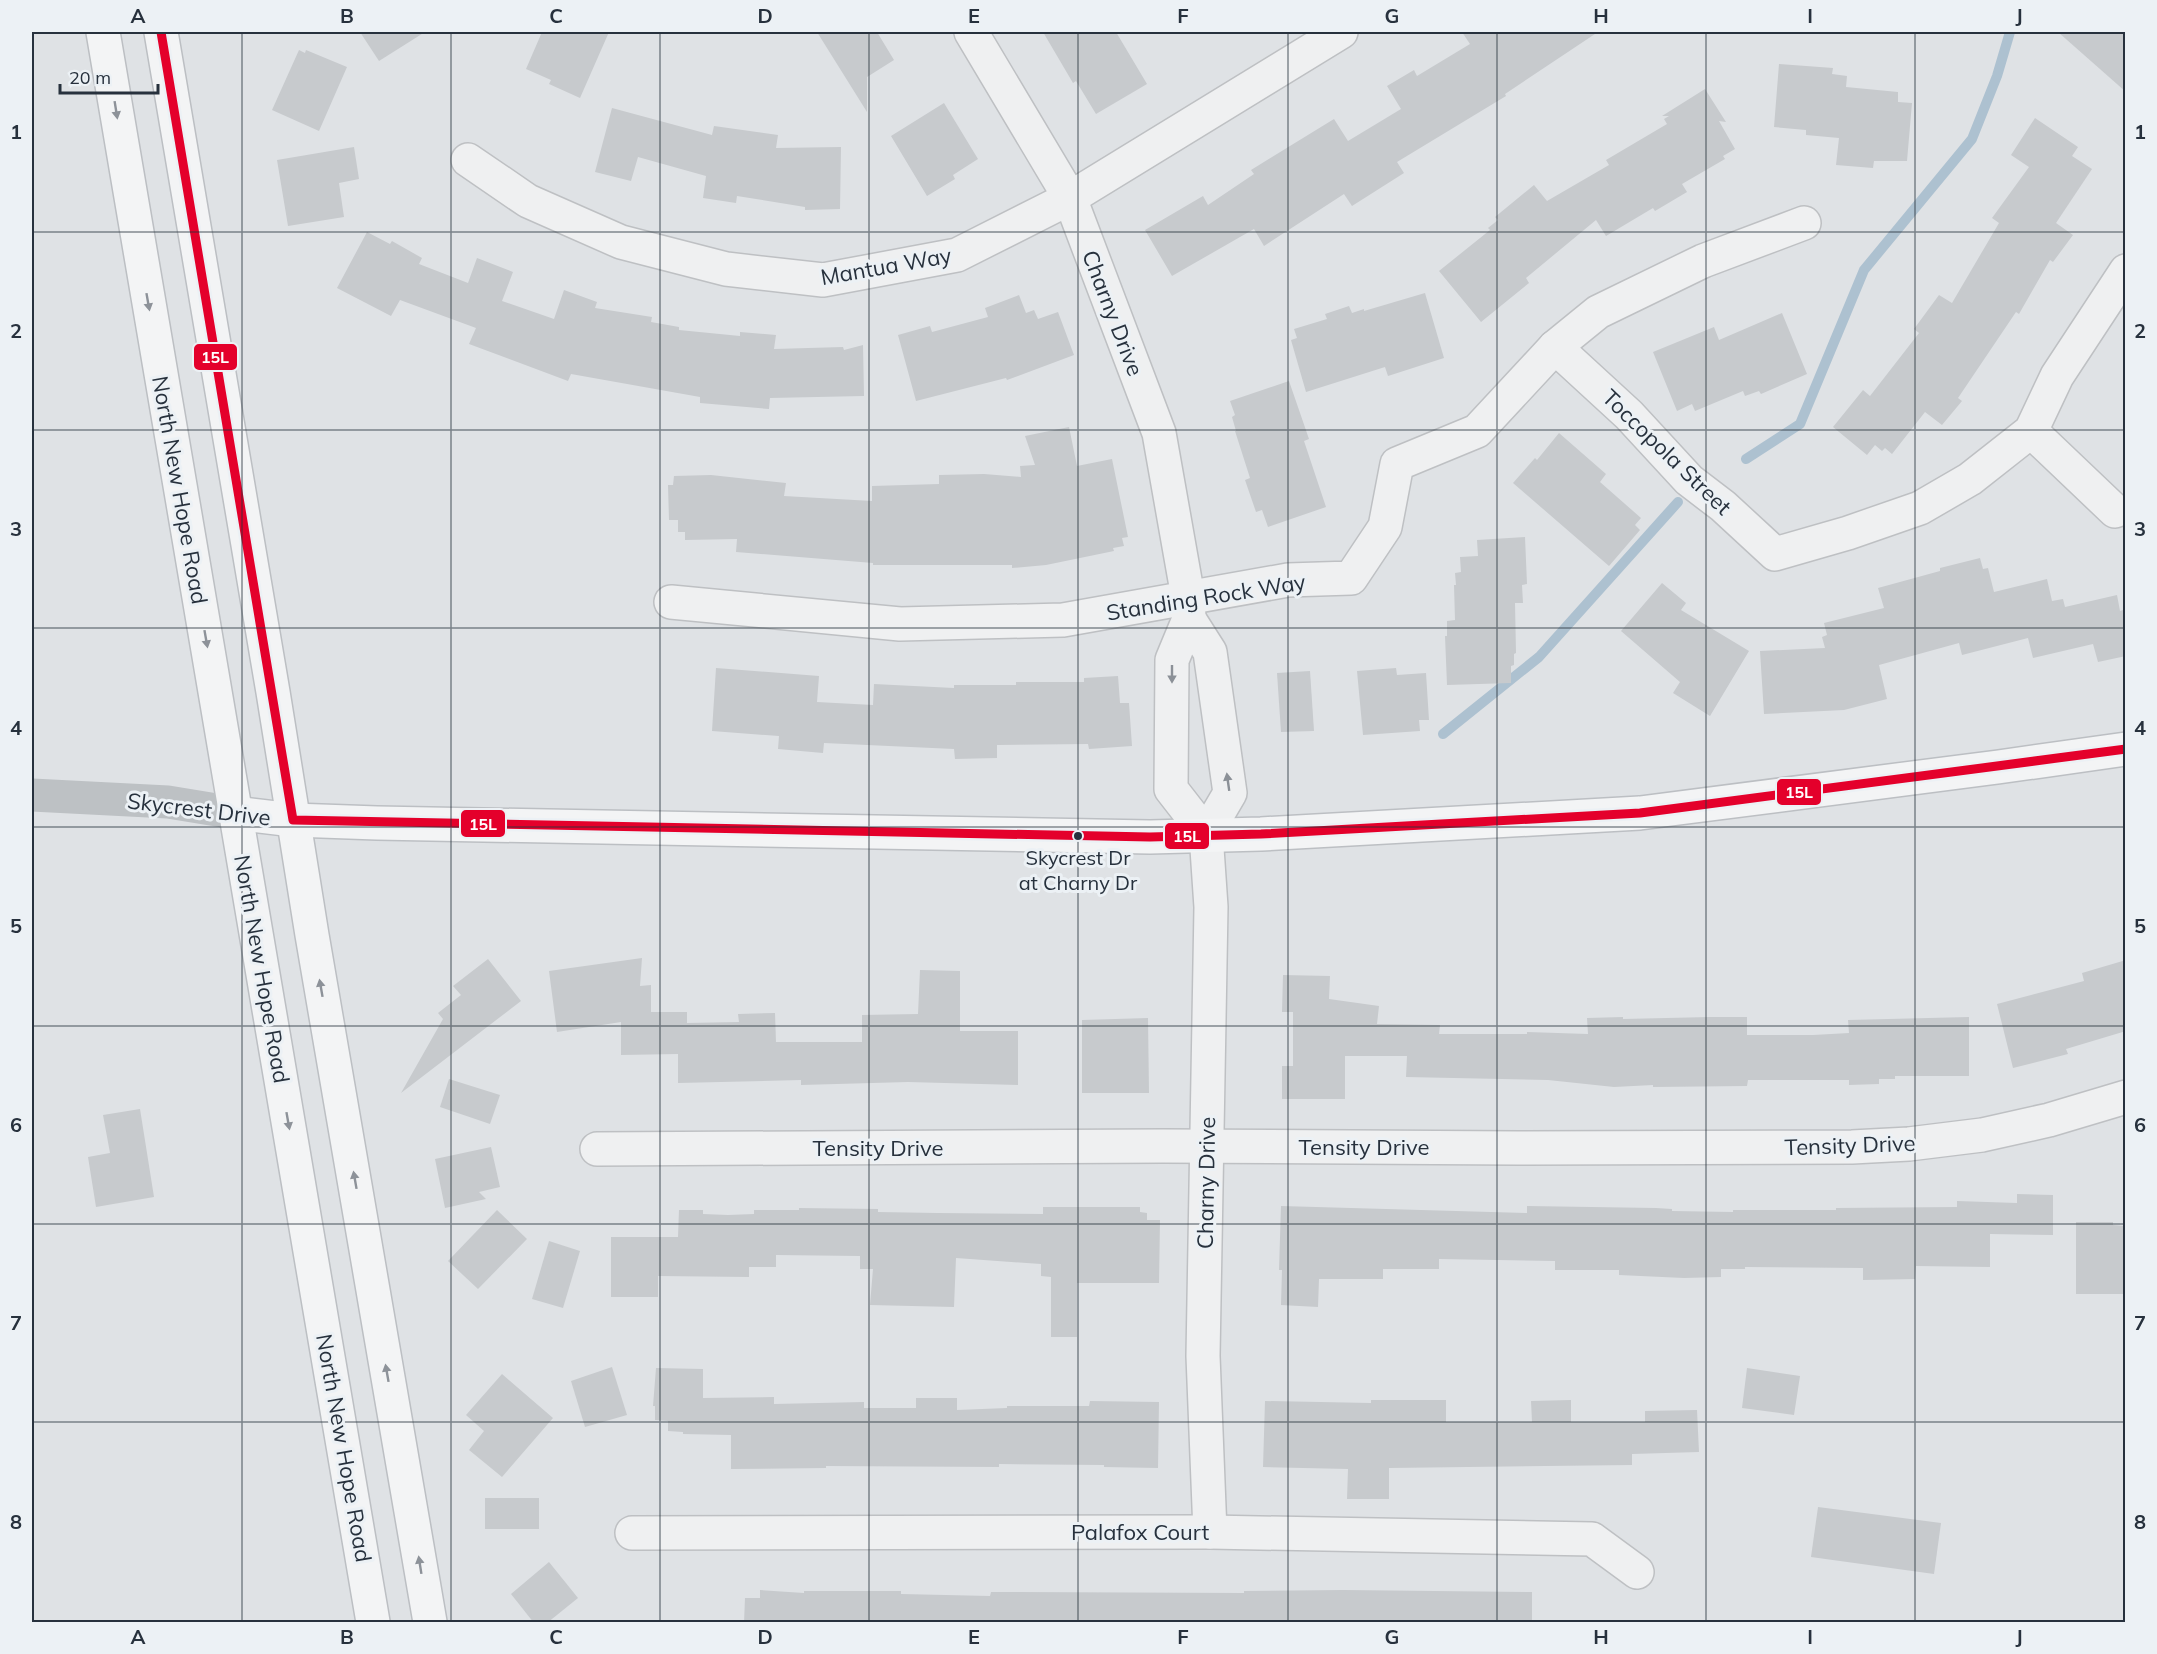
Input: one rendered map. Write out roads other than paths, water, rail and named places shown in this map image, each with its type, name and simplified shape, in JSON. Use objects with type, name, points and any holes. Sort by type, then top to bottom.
[{"type":"main road","name":"North New Hope Road","points":[[103,32],[373,1623]]},
{"type":"main road","points":[[160,32],[430,1623]]},
{"type":"main road","name":"Skycrest Drive","points":[[235,813],[294,820],[377,823],[1138,836],[1261,834],[1640,813],[2126,749]]},
{"type":"street","name":"Charny Drive","points":[[971,32],[1070,198],[1158,433],[1189,608],[1210,652],[1230,793],[1206,834],[1211,907],[1203,1356],[1210,1532]]},
{"type":"street","name":"Mantua Way","points":[[468,159],[528,201],[621,242],[726,269],[823,280],[957,255],[1070,198],[1341,32]]},
{"type":"street","name":"Standing Rock Way","points":[[671,602],[900,624],[1063,620],[1189,608],[1288,580],[1351,578],[1385,527],[1397,464],[1476,430],[1555,347],[1598,312],[1703,261],[1804,224]]},
{"type":"street","name":"Toccopola Street","points":[[1555,347],[1629,415],[1689,480],[1723,506],[1775,554],[1848,533],[1920,508],[1970,479],[2031,431],[2057,376],[2126,271]]},
{"type":"street","points":[[2031,431],[2115,511]]},
{"type":"street","points":[[1189,608],[1172,660],[1171,789],[1206,834]]},
{"type":"street","name":"Skycrest Drive","points":[[32,795],[168,802],[235,813]]},
{"type":"street","name":"Tensity Drive","points":[[597,1149],[1852,1147],[1982,1135],[2049,1120],[2126,1097]]},
{"type":"street","name":"Palafox Court","points":[[632,1533],[1210,1532],[1593,1539],[1637,1572]]},
{"type":"waterway","points":[[1746,459],[1800,424],[1864,270],[1972,139],[1997,76],[2010,32]]},
{"type":"waterway","points":[[1443,734],[1539,657],[1678,502]]},
{"type":"place","name":"Skycrest Dr at Charny Dr","points":[[1078,836]]}]
